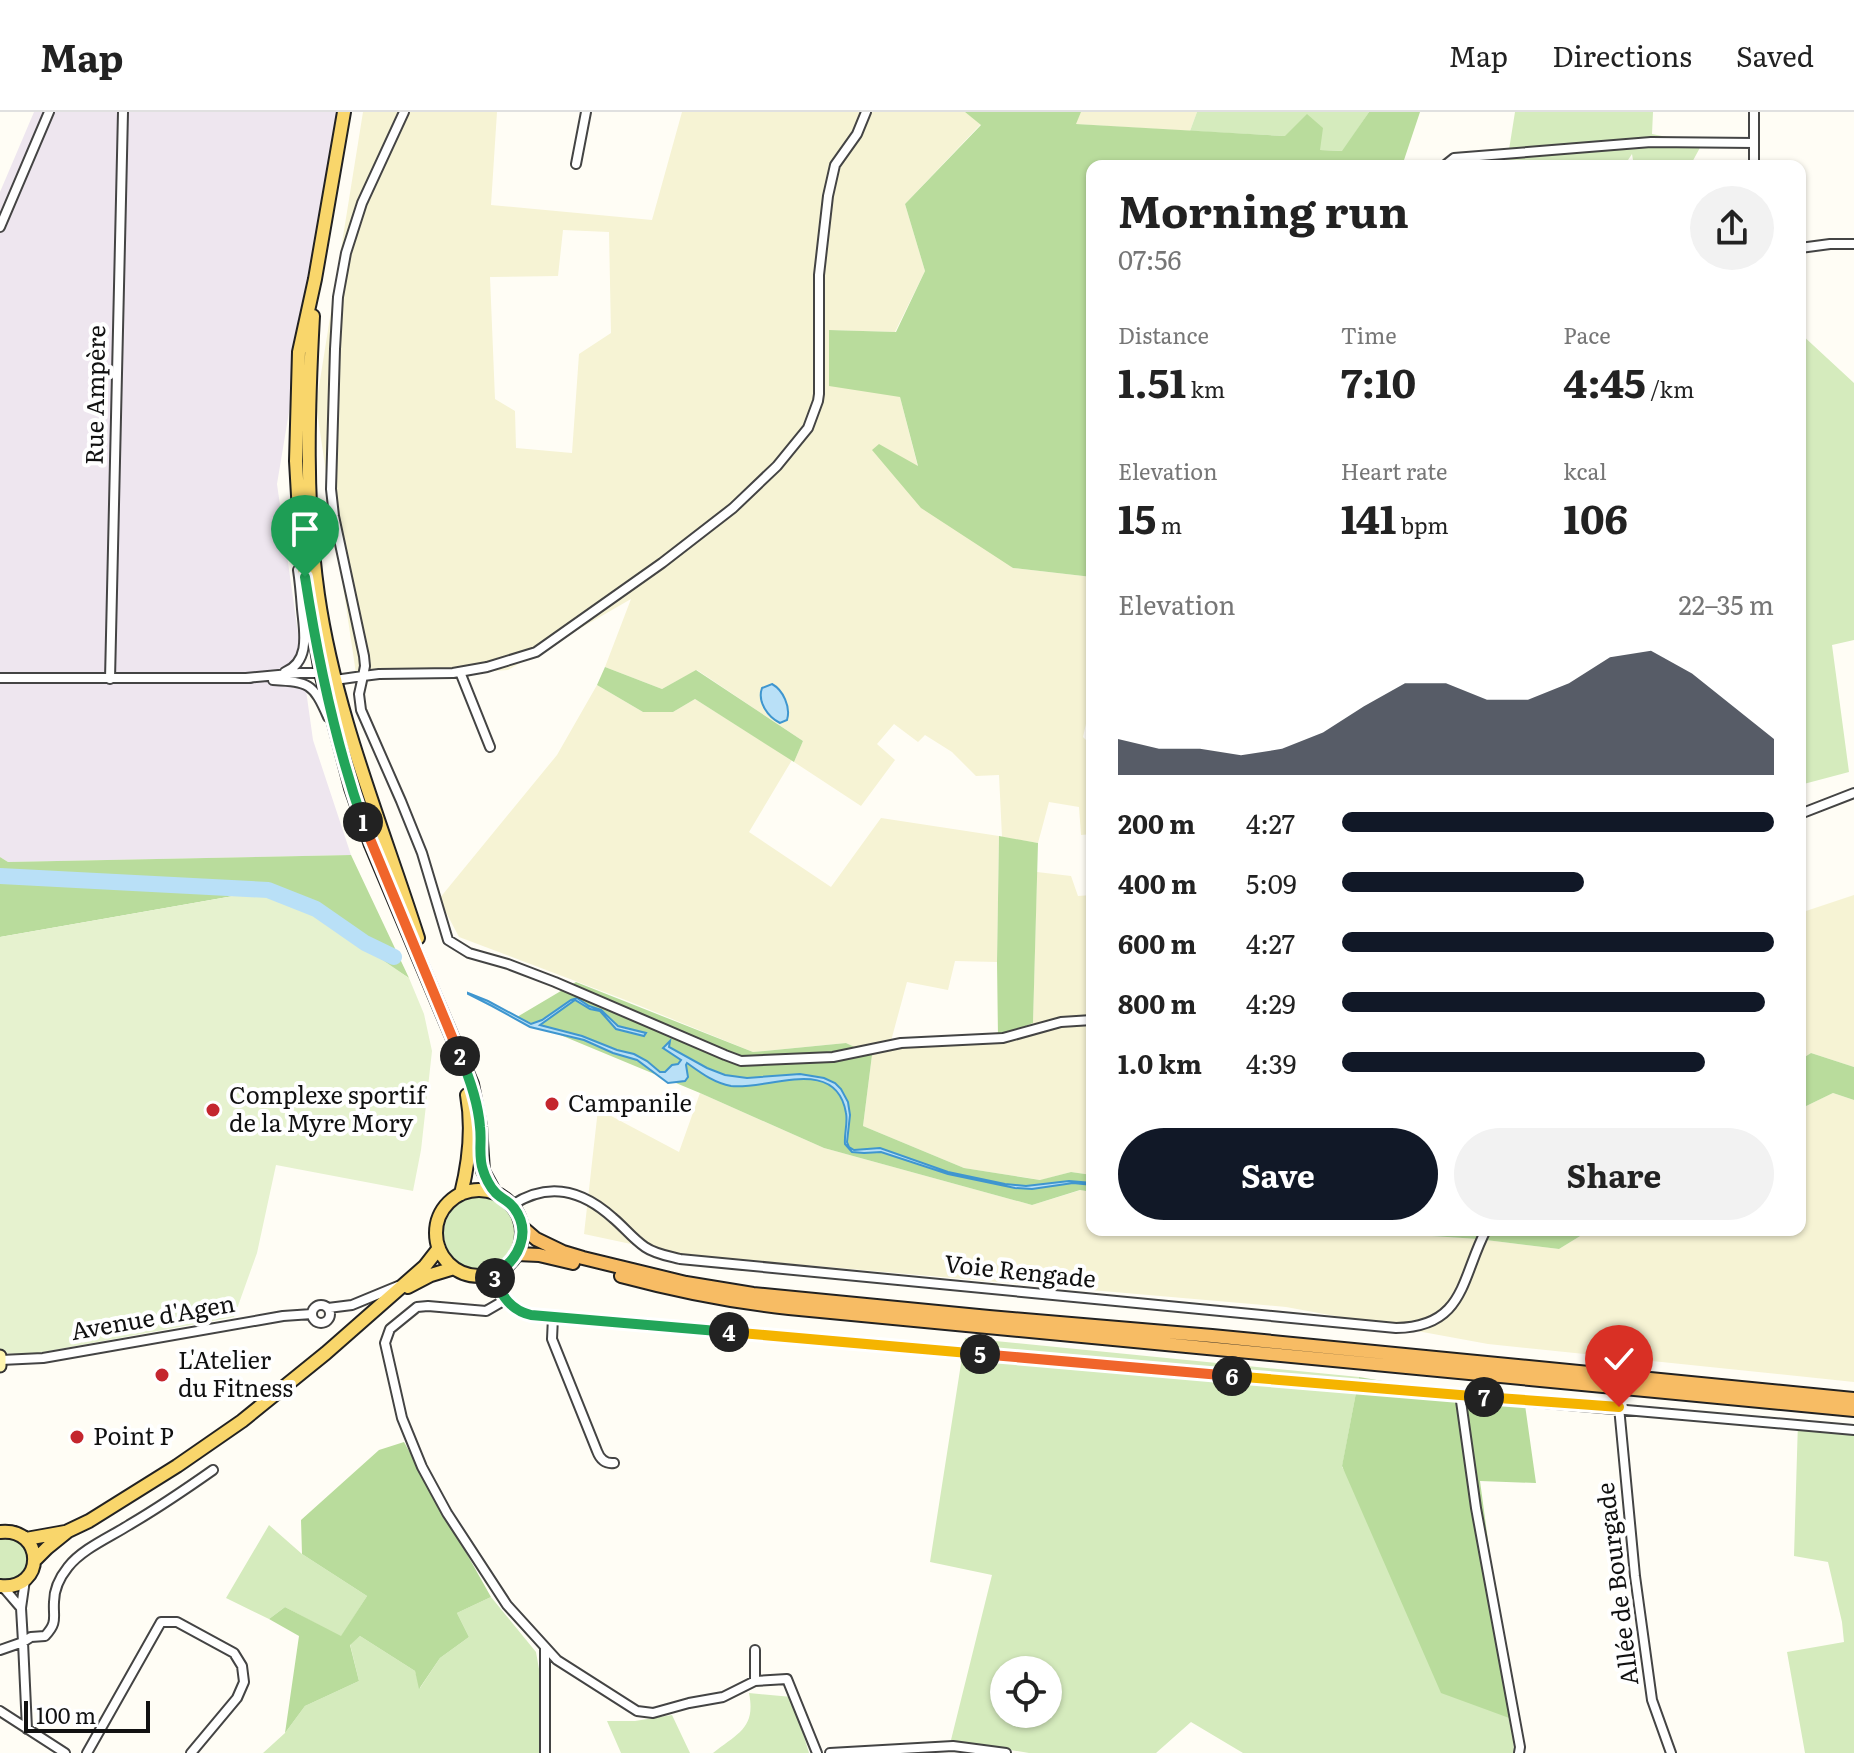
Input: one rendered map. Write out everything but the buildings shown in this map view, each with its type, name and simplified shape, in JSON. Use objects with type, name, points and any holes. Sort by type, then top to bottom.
[{"type":"highway","points":[[522,1227],[536,1239],[583,1258],[686,1283],[753,1294],[1854,1399]]},
{"type":"highway","points":[[517,1254],[552,1257],[679,1291],[751,1304],[1854,1410]]},
{"type":"main road","points":[[344,112],[299,352],[296,461],[305,577],[321,673],[351,788],[371,845],[439,1002]]},
{"type":"main road","points":[[315,279],[308,444],[318,598],[335,680],[357,758],[439,1002],[472,1084],[480,1126],[483,1171],[495,1193]]},
{"type":"main road","points":[[458,1052],[469,1107],[470,1139],[461,1194]]},
{"type":"main road","points":[[484,1190],[495,1193],[505,1198],[519,1215],[522,1241],[517,1254],[511,1263],[494,1274],[475,1276],[454,1268],[439,1248],[437,1225],[442,1213],[461,1194],[484,1190]]},
{"type":"main road","points":[[34,1561],[68,1531],[165,1474],[242,1421],[326,1353],[425,1266],[439,1248]]},
{"type":"main road","points":[[388,1298],[431,1275],[454,1268]]},
{"type":"main road","points":[[1,1530],[26,1539],[34,1561],[25,1580],[11,1587],[2,1587]]},
{"type":"main road","points":[[26,1539],[68,1531]]},
{"type":"street","points":[[0,227],[49,112]]},
{"type":"street","name":"Rue Ampère","points":[[110,679],[123,112]]},
{"type":"street","points":[[404,112],[362,203],[346,253],[338,297],[331,489],[364,656],[359,694],[361,710],[422,853],[448,940],[469,953],[555,982],[741,1061],[833,1057],[901,1043],[1003,1038],[1061,1022],[1086,1020]]},
{"type":"street","points":[[576,164],[586,112]]},
{"type":"street","points":[[246,678],[321,673],[335,680],[379,674],[460,672],[536,652],[662,563],[762,482],[800,439],[812,418],[819,394],[819,275],[828,196],[835,165],[857,134],[866,112]]},
{"type":"street","points":[[1754,112],[1754,160]]},
{"type":"street","points":[[1452,160],[1651,142],[1754,143]]},
{"type":"street","points":[[1806,247],[1854,244]]},
{"type":"street","points":[[246,678],[289,671],[295,667],[304,649],[305,629],[295,521],[298,502]]},
{"type":"street","points":[[460,672],[490,747]]},
{"type":"street","points":[[0,678],[246,678],[300,681],[310,687],[320,700],[337,736]]},
{"type":"street","points":[[1806,812],[1854,793]]},
{"type":"street","name":"Voie Rengade","points":[[512,1205],[539,1192],[549,1191],[586,1198],[648,1249],[680,1259],[1396,1328],[1431,1323],[1459,1298],[1484,1236]]},
{"type":"street","points":[[494,1274],[505,1300],[521,1312],[553,1317],[1619,1407],[1854,1430]]},
{"type":"street","points":[[328,1308],[352,1305],[406,1282]]},
{"type":"street","points":[[505,1300],[486,1311],[417,1307],[390,1329],[385,1343],[402,1418],[422,1467],[447,1513],[507,1605],[557,1660],[644,1713],[723,1697],[755,1681],[787,1679],[817,1753]]},
{"type":"street","points":[[323,1305],[331,1315],[323,1324],[315,1321],[312,1314],[317,1306],[323,1305]]},
{"type":"street","name":"Avenue d'Agen","points":[[0,1361],[31,1359],[283,1316],[312,1314]]},
{"type":"street","points":[[553,1317],[552,1339],[597,1451],[604,1461],[614,1463]]},
{"type":"street","points":[[1460,1394],[1476,1508],[1519,1753]]},
{"type":"street","name":"Allée de Bourgade","points":[[1619,1407],[1635,1576],[1652,1700],[1671,1753]]},
{"type":"street","points":[[0,1650],[31,1637],[45,1636],[53,1627],[53,1600],[58,1583],[80,1555],[213,1470]]},
{"type":"street","points":[[25,1580],[21,1608],[27,1729]]},
{"type":"street","points":[[2,1587],[21,1608]]},
{"type":"street","points":[[87,1753],[161,1622],[177,1622],[234,1653],[242,1666],[244,1682],[237,1698],[191,1753]]},
{"type":"street","points":[[545,1648],[545,1753]]},
{"type":"street","points":[[755,1650],[755,1681]]},
{"type":"street","points":[[0,1711],[65,1753]]},
{"type":"street","points":[[830,1753],[953,1746],[1006,1753]]},
{"type":"shaded area","points":[[34,112],[339,112],[277,484],[313,740],[351,855],[8,862],[0,857],[0,192]]},
{"type":"shaded area","points":[[363,112],[497,112],[491,205],[652,220],[682,112],[965,112],[981,124],[905,204],[925,271],[895,332],[829,330],[900,397],[918,467],[879,445],[1013,568],[1086,576],[1086,724],[1083,737],[1086,740],[1086,835],[1081,835],[1079,807],[1049,802],[1038,843],[1002,837],[999,775],[976,776],[952,752],[925,735],[918,742],[894,724],[877,744],[895,760],[861,806],[794,762],[803,741],[697,670],[662,689],[605,667],[631,599],[508,670],[357,680],[316,405]],"holes":[[[563,230],[609,232],[611,333],[579,354],[572,453],[516,448],[515,411],[495,399],[490,277],[558,276]],[[776,686],[787,704],[787,720],[772,719],[764,709],[760,694]]]},
{"type":"shaded area","points":[[1081,112],[1197,112],[1190,131],[1075,124]]},
{"type":"shaded area","points":[[597,685],[643,712],[673,712],[695,699],[792,760],[749,832],[831,887],[881,818],[999,836],[997,962],[955,961],[948,990],[907,982],[891,1041],[998,1037],[1033,1023],[1037,872],[1071,876],[1078,896],[1086,895],[1086,1174],[1071,1172],[1041,1180],[964,1168],[863,1126],[872,1055],[846,1043],[753,1052],[459,937],[439,899],[557,755]]},
{"type":"shaded area","points":[[1854,895],[1854,1067],[1811,1053],[1806,1056],[1806,911]]},
{"type":"shaded area","points":[[700,1093],[824,1148],[1032,1205],[1086,1191],[1086,1236],[1432,1236],[1559,1249],[1580,1236],[1806,1236],[1806,1106],[1833,1093],[1854,1100],[1854,1382],[1488,1344],[1286,1307],[678,1254],[584,1234],[598,1109],[679,1152]]},
{"type":"green space","points":[[965,112],[1081,112],[1076,124],[1285,136],[1307,114],[1323,128],[1320,150],[1342,151],[1369,112],[1420,112],[1404,160],[1086,160],[1086,576],[1013,568],[921,508],[872,450],[879,444],[918,466],[900,397],[829,386],[829,330],[896,332],[925,271],[905,204],[981,125]]},
{"type":"green space","points":[[1197,112],[1369,112],[1343,151],[1320,150],[1285,136],[1190,131]]},
{"type":"green space","points":[[1515,112],[1653,112],[1652,134],[1702,144],[1693,160],[1633,160],[1632,154],[1628,160],[1506,160]]},
{"type":"green space","points":[[1806,339],[1854,383],[1854,640],[1832,645],[1849,772],[1806,783]]},
{"type":"green space","points":[[605,667],[662,689],[696,670],[803,741],[794,762],[695,699],[673,712],[643,712],[597,685]]},
{"type":"green space","points":[[999,836],[1038,843],[1033,1023],[998,1037],[997,962]]},
{"type":"green space","points":[[351,855],[409,978],[268,890],[0,937],[0,857],[8,862]]},
{"type":"green space","name":"Complexe sportif de la Myre Mory","points":[[268,890],[307,908],[409,978],[424,1014],[432,1051],[421,1150],[413,1191],[276,1165],[257,1253],[234,1317],[27,1355],[5,1353],[0,1349],[0,937]]},
{"type":"green space","points":[[576,982],[753,1052],[846,1043],[872,1055],[863,1126],[964,1168],[1040,1180],[1071,1172],[1086,1174],[1086,1191],[1080,1190],[1032,1205],[824,1148],[517,1017]]},
{"type":"green space","points":[[1811,1053],[1854,1067],[1854,1100],[1833,1093],[1806,1106],[1806,1056]]},
{"type":"green space","points":[[487,1197],[506,1207],[514,1219],[514,1247],[506,1259],[494,1267],[473,1269],[454,1259],[446,1247],[444,1226],[454,1207],[466,1199]]},
{"type":"green space","points":[[1432,1236],[1580,1236],[1559,1249]]},
{"type":"green space","points":[[965,1338],[1359,1377],[1342,1467],[1512,1719],[1514,1753],[1243,1753],[1191,1722],[1156,1753],[1029,1753],[951,1740],[992,1575],[930,1562]]},
{"type":"green space","points":[[1359,1377],[1525,1405],[1536,1483],[1480,1481],[1512,1719],[1441,1693],[1342,1466]]},
{"type":"green space","points":[[1798,1421],[1854,1432],[1854,1753],[1805,1753],[1787,1652],[1844,1642],[1828,1562],[1794,1556]]},
{"type":"green space","points":[[404,1442],[491,1597],[457,1613],[469,1637],[440,1658],[419,1689],[415,1671],[360,1636],[350,1645],[359,1681],[305,1706],[285,1733],[299,1636],[269,1619],[285,1607],[341,1636],[367,1596],[302,1554],[301,1520],[379,1450]]},
{"type":"green space","points":[[269,1525],[302,1554],[367,1596],[341,1637],[285,1607],[269,1619],[226,1598]]},
{"type":"green space","points":[[8,1537],[22,1545],[27,1552],[29,1565],[22,1577],[0,1580],[0,1538]]},
{"type":"green space","points":[[491,1597],[536,1652],[542,1686],[542,1753],[263,1753],[285,1733],[305,1706],[359,1681],[350,1644],[360,1636],[415,1671],[420,1688],[440,1658],[469,1637],[457,1613]]},
{"type":"green space","points":[[749,1693],[792,1697],[809,1753],[713,1753],[743,1729],[750,1714]]},
{"type":"green space","points":[[672,1715],[690,1753],[621,1753],[607,1721],[635,1721]]},
{"type":"water","points":[[772,684],[780,690],[787,704],[787,720],[780,723],[771,717],[762,704],[762,688]]},
{"type":"water","points":[[468,994],[531,1024],[577,998],[601,1010],[618,1026],[646,1033],[644,1036],[616,1029],[600,1011],[575,1000],[540,1025],[634,1054],[660,1072],[665,1072],[681,1060],[663,1048],[670,1041],[669,1047],[725,1075],[747,1078],[800,1074],[824,1078],[841,1089],[848,1102],[847,1142],[854,1150],[880,1148],[948,1172],[1005,1184],[1026,1186],[1069,1181],[1086,1184],[1015,1188],[948,1174],[881,1152],[852,1152],[845,1144],[847,1121],[840,1095],[829,1085],[798,1079],[731,1086],[713,1080],[687,1063],[688,1077],[685,1081],[668,1083],[637,1060],[584,1040],[530,1027]]},
{"type":"waterway","points":[[0,876],[268,890],[316,909],[365,943],[394,957]]},
{"type":"place","name":"Campanile","points":[[552,1104]]},
{"type":"place","name":"Complexe sportif de la Myre Mory","points":[[213,1110]]},
{"type":"place","name":"L'Atelier du Fitness","points":[[162,1375]]},
{"type":"place","name":"Point P","points":[[77,1437]]},
{"type":"route","points":[[305,577],[321,673],[351,788],[371,845],[472,1084],[480,1126],[483,1171],[495,1193],[505,1198],[519,1215],[522,1241],[517,1254],[511,1263],[494,1274],[499,1290],[512,1307],[531,1315],[660,1327],[1619,1407]]}]
